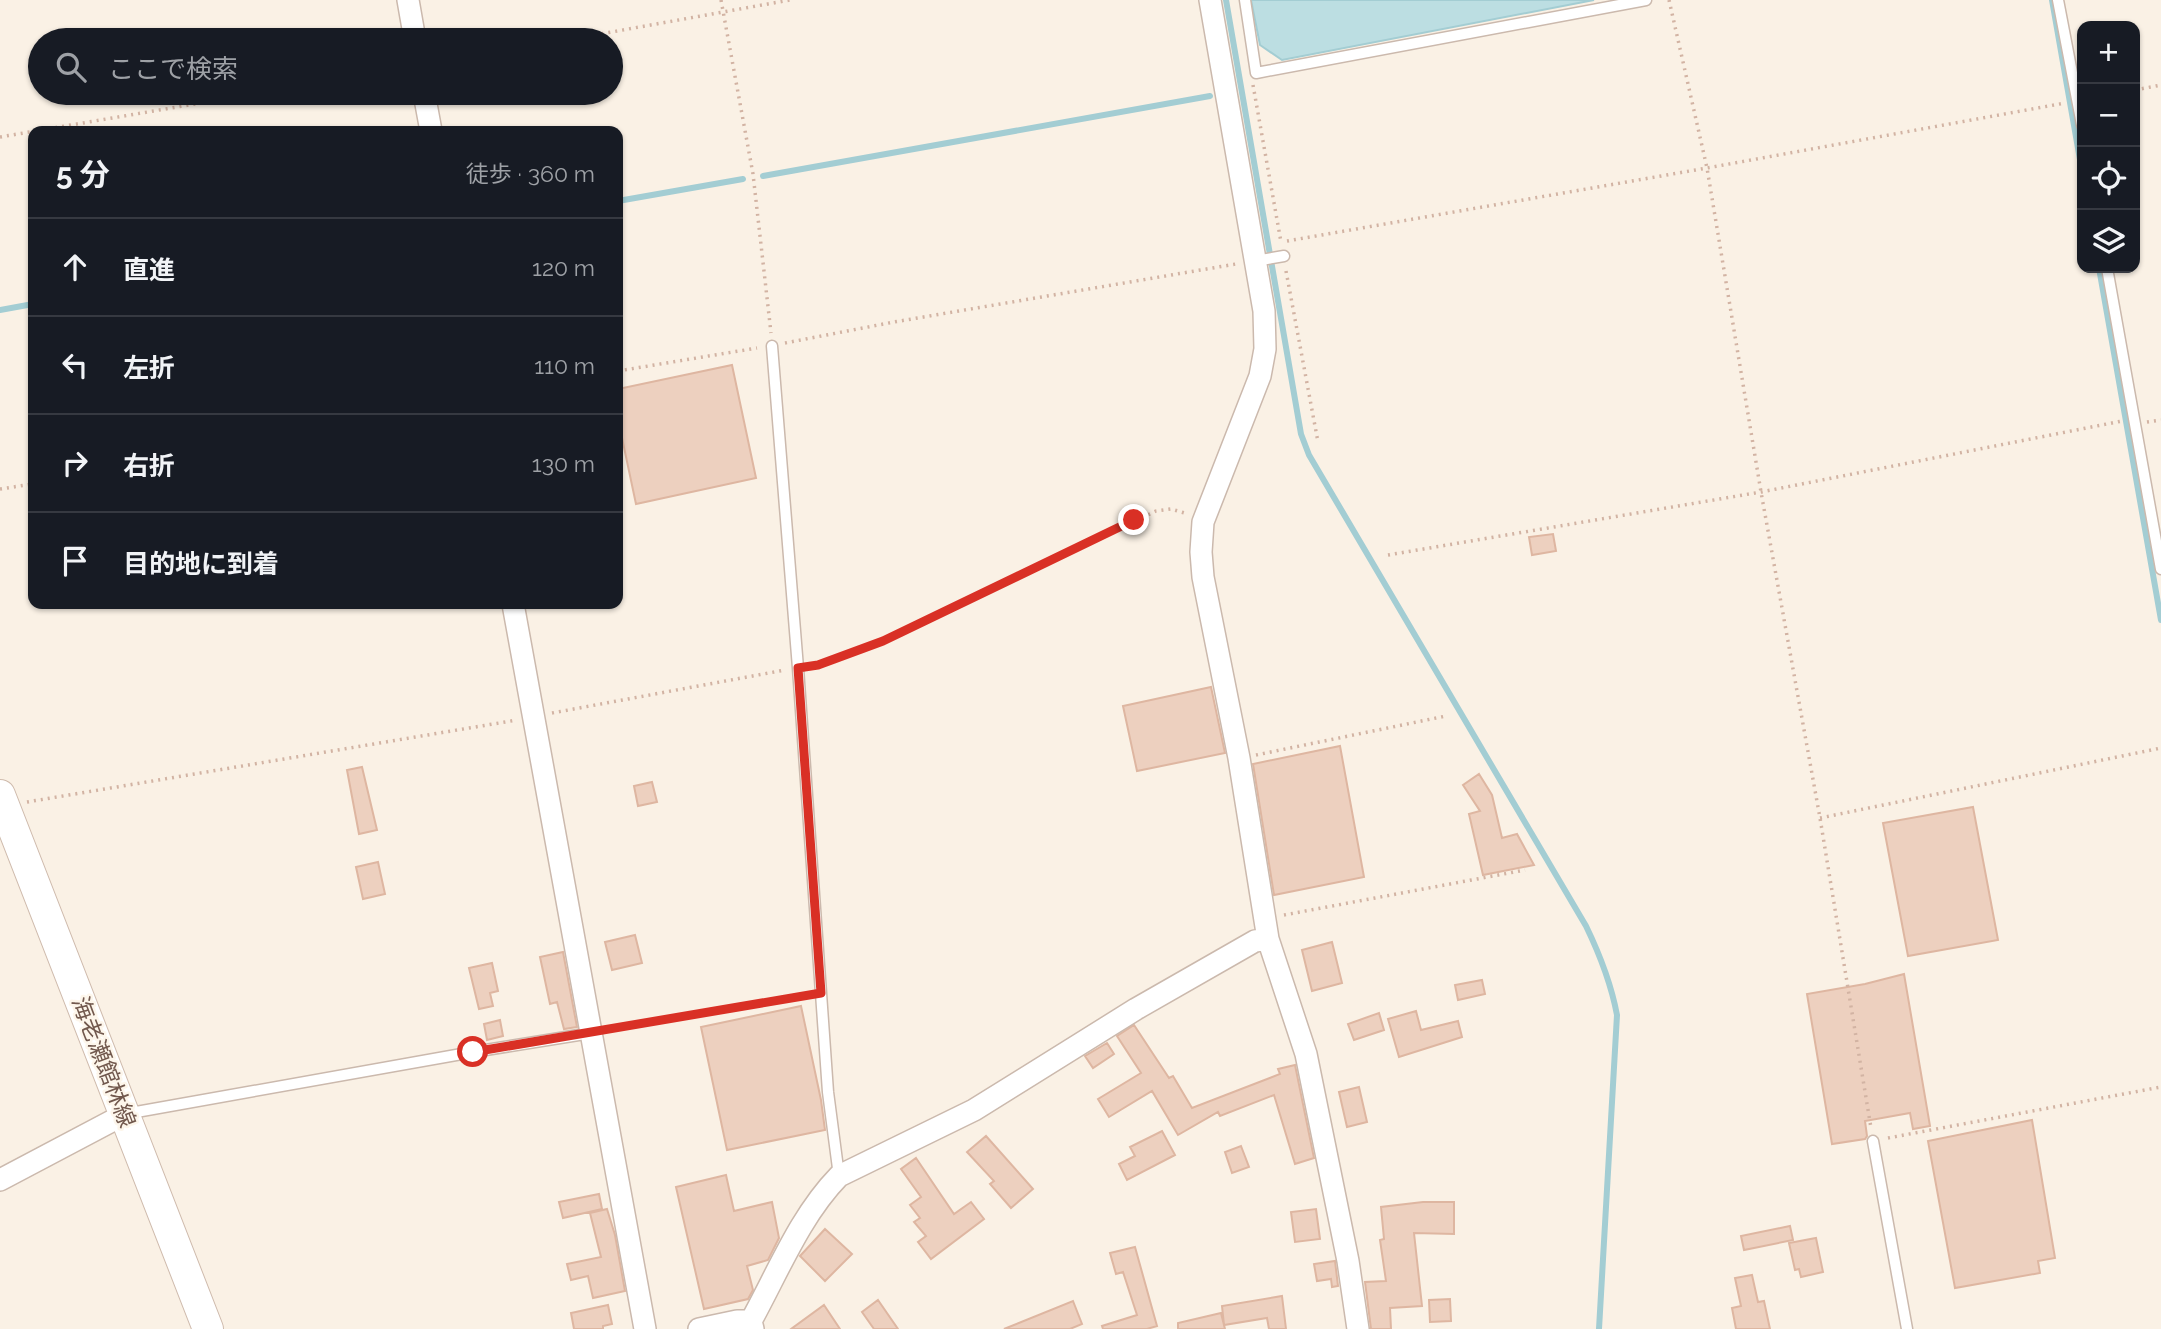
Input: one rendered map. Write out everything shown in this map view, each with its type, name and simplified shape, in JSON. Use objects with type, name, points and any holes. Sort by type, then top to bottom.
[{"type":"main road","name":"海老瀬館林線","points":[[2,801],[208,1329]]},
{"type":"street","points":[[408,0],[413,28]]},
{"type":"street","points":[[1210,0],[1258,260],[1266,332],[1260,376],[1203,522],[1200,552],[1239,758],[1267,929],[1306,1054],[1348,1261],[1358,1329]]},
{"type":"street","points":[[426,105],[430,126]]},
{"type":"street","points":[[514,609],[645,1329]]},
{"type":"street","points":[[699,1329],[737,1321],[752,1325],[811,1211],[839,1175],[975,1110],[1178,984],[1255,942],[1267,929]]},
{"type":"street","points":[[0,1180],[125,1114]]},
{"type":"lane","points":[[1245,0],[1256,72],[1646,0]]},
{"type":"lane","points":[[2058,0],[2077,95]]},
{"type":"lane","points":[[1258,260],[1281,257]]},
{"type":"lane","points":[[2108,273],[2161,569]]},
{"type":"lane","points":[[772,346],[828,1092],[839,1175]]},
{"type":"lane","points":[[125,1114],[445,1056],[591,1033]]},
{"type":"lane","points":[[1873,1141],[1907,1329]]},
{"type":"path","points":[[721,0],[753,174],[772,346]]},
{"type":"path","points":[[623,30],[790,0]]},
{"type":"path","points":[[1668,0],[1707,168],[1873,1141],[2161,1087]]},
{"type":"path","points":[[1256,72],[1253,83],[1281,242],[1281,257],[1318,442]]},
{"type":"path","points":[[2140,89],[2161,85]]},
{"type":"path","points":[[1281,242],[2077,100]]},
{"type":"path","points":[[65,126],[189,105]]},
{"type":"path","points":[[0,137],[28,132]]},
{"type":"path","points":[[623,371],[1258,260]]},
{"type":"path","points":[[1388,555],[1761,492],[2125,421],[2161,420]]},
{"type":"path","points":[[0,489],[28,485]]},
{"type":"path","points":[[2,801],[533,717],[818,665],[883,641],[1156,511],[1171,509],[1203,522]]},
{"type":"path","points":[[1239,758],[1446,716]]},
{"type":"path","points":[[1820,818],[2161,748]]},
{"type":"path","points":[[1267,929],[1525,870]]},
{"type":"path","points":[[591,1033],[821,993]]},
{"type":"water","points":[[1251,0],[1594,0],[1282,60],[1260,45]]},
{"type":"building","points":[[732,365],[756,478],[636,504],[623,443],[623,388]]},
{"type":"building","points":[[1553,534],[1556,551],[1532,555],[1529,537]]},
{"type":"building","points":[[1211,687],[1225,753],[1137,771],[1123,706]]},
{"type":"building","points":[[1340,746],[1364,877],[1274,895],[1253,764]]},
{"type":"building","points":[[362,767],[377,830],[359,834],[347,770]]},
{"type":"building","points":[[1479,774],[1492,795],[1502,838],[1517,834],[1534,865],[1483,875],[1469,814],[1480,811],[1463,785]]},
{"type":"building","points":[[652,782],[657,802],[638,806],[634,786]]},
{"type":"building","points":[[1973,807],[1998,940],[1908,956],[1883,823]]},
{"type":"building","points":[[378,862],[385,894],[363,899],[356,867]]},
{"type":"building","points":[[635,935],[642,963],[612,970],[605,942]]},
{"type":"building","points":[[1332,942],[1342,983],[1312,991],[1302,950]]},
{"type":"building","points":[[563,952],[577,1027],[564,1029],[557,1002],[550,1004],[540,957]]},
{"type":"building","points":[[492,963],[498,991],[490,993],[493,1006],[479,1009],[469,968]]},
{"type":"building","points":[[1904,974],[1930,1126],[1913,1129],[1910,1113],[1865,1121],[1865,1139],[1832,1144],[1807,994]]},
{"type":"building","points":[[1482,980],[1485,994],[1458,1000],[1455,985]]},
{"type":"building","points":[[801,1006],[825,1130],[727,1150],[701,1027]]},
{"type":"building","points":[[1416,1011],[1421,1030],[1458,1021],[1462,1037],[1399,1057],[1388,1019]]},
{"type":"building","points":[[1379,1013],[1384,1030],[1354,1040],[1348,1024]]},
{"type":"building","points":[[500,1020],[503,1036],[487,1040],[484,1024]]},
{"type":"building","points":[[1134,1025],[1169,1078],[1173,1076],[1192,1108],[1280,1074],[1278,1069],[1295,1065],[1314,1158],[1295,1164],[1274,1095],[1220,1116],[1218,1112],[1178,1135],[1152,1091],[1109,1117],[1098,1099],[1141,1073],[1117,1036]]},
{"type":"building","points":[[1107,1043],[1114,1054],[1093,1068],[1085,1056]]},
{"type":"building","points":[[1359,1087],[1367,1122],[1347,1127],[1339,1092]]},
{"type":"building","points":[[2032,1120],[2055,1258],[2038,1261],[2040,1273],[1955,1288],[1928,1141]]},
{"type":"building","points":[[1162,1131],[1175,1155],[1127,1180],[1119,1164],[1135,1156],[1130,1147]]},
{"type":"building","points":[[986,1136],[1033,1189],[1011,1208],[990,1184],[994,1181],[967,1152]]},
{"type":"building","points":[[1241,1146],[1249,1167],[1232,1173],[1225,1152]]},
{"type":"building","points":[[916,1158],[954,1214],[971,1202],[984,1219],[931,1259],[918,1242],[926,1236],[914,1222],[920,1218],[910,1205],[921,1197],[901,1169]]},
{"type":"building","points":[[726,1175],[734,1211],[772,1202],[779,1238],[768,1260],[747,1266],[753,1290],[748,1299],[704,1309],[676,1187]]},
{"type":"building","points":[[599,1194],[602,1209],[563,1218],[559,1202]]},
{"type":"building","points":[[1423,1202],[1454,1202],[1454,1234],[1414,1233],[1422,1306],[1390,1308],[1391,1329],[1371,1329],[1365,1282],[1386,1281],[1380,1240],[1384,1239],[1381,1207]]},
{"type":"building","points":[[607,1209],[615,1235],[625,1291],[593,1298],[588,1276],[571,1280],[567,1264],[601,1257],[590,1213]]},
{"type":"building","points":[[1316,1209],[1320,1239],[1295,1242],[1291,1212]]},
{"type":"building","points":[[1790,1226],[1793,1240],[1744,1250],[1741,1236]]},
{"type":"building","points":[[825,1229],[852,1254],[825,1281],[800,1256]]},
{"type":"building","points":[[1816,1238],[1823,1272],[1801,1277],[1799,1269],[1795,1270],[1789,1243]]},
{"type":"building","points":[[1135,1247],[1157,1326],[1147,1329],[1103,1329],[1102,1326],[1137,1315],[1123,1272],[1116,1274],[1110,1253]]},
{"type":"building","points":[[1335,1261],[1338,1286],[1332,1287],[1331,1279],[1317,1281],[1314,1264]]},
{"type":"building","points":[[1752,1275],[1758,1302],[1764,1301],[1770,1329],[1736,1329],[1732,1308],[1741,1306],[1735,1278]]},
{"type":"building","points":[[1282,1296],[1286,1329],[1269,1329],[1267,1318],[1224,1325],[1222,1306]]},
{"type":"building","points":[[1450,1299],[1451,1321],[1430,1322],[1429,1300]]},
{"type":"building","points":[[878,1300],[898,1329],[874,1329],[862,1312]]},
{"type":"building","points":[[1073,1301],[1082,1324],[1070,1329],[1004,1329]]},
{"type":"building","points":[[608,1305],[612,1324],[603,1326],[603,1329],[574,1329],[571,1313]]},
{"type":"building","points":[[824,1305],[840,1329],[791,1329]]},
{"type":"building","points":[[1221,1313],[1225,1329],[1178,1329],[1178,1323]]},
{"type":"waterway","points":[[1226,0],[1301,434],[1309,455],[1586,926],[1612,992],[1617,1015],[1599,1329]]},
{"type":"waterway","points":[[2052,0],[2078,147]]},
{"type":"waterway","points":[[763,176],[1210,96]]},
{"type":"waterway","points":[[623,200],[743,179]]},
{"type":"waterway","points":[[2100,273],[2161,620]]},
{"type":"waterway","points":[[0,310],[28,305]]},
{"type":"route","points":[[473,1052],[821,993],[798,668],[818,665],[883,641],[1134,520]]}]
